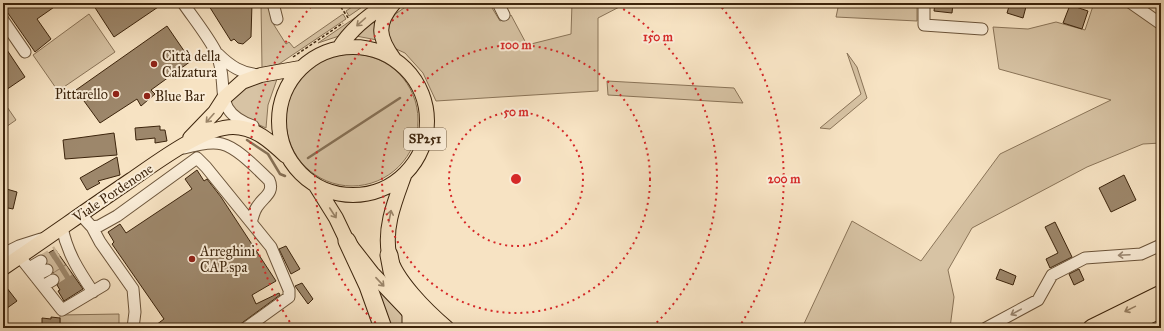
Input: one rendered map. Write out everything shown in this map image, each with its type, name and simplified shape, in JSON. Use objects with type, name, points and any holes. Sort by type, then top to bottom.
[{"type":"highway","points":[[347,240],[368,286],[383,328]]},
{"type":"highway","points":[[389,255],[392,271],[411,321]]},
{"type":"highway","points":[[1092,328],[1161,294]]},
{"type":"highway","points":[[1122,328],[1161,309]]},
{"type":"main road","points":[[338,48],[355,27],[367,16],[389,3]]},
{"type":"main road","name":"SP251","points":[[394,3],[384,15],[382,23],[384,43],[394,59],[412,77],[419,88],[426,106],[427,125],[424,143],[416,161],[404,176],[392,184],[366,195],[337,194],[316,186],[299,174],[287,157],[282,144],[278,124],[280,103],[296,63],[338,48],[368,48],[381,52],[394,59]]},
{"type":"main road","name":"Viale Pordenone","points":[[176,150],[202,127],[215,112],[224,98],[242,82],[296,63]]},
{"type":"main road","name":"Viale Pordenone","points":[[3,268],[80,214],[176,150],[219,129],[233,127],[254,132],[266,138],[287,157]]},
{"type":"main road","points":[[404,176],[392,207],[389,225],[389,255],[410,292],[425,310],[447,328]]},
{"type":"main road","points":[[316,186],[336,218],[347,240],[372,273],[411,321],[430,328]]},
{"type":"street","points":[[183,3],[215,50],[236,69],[250,74],[261,75]]},
{"type":"street","points":[[274,3],[277,19]]},
{"type":"street","points":[[498,3],[504,15]]},
{"type":"street","points":[[924,3],[924,25],[982,29]]},
{"type":"street","points":[[1131,3],[1161,24]]},
{"type":"street","points":[[3,20],[25,52]]},
{"type":"street","points":[[215,50],[222,69],[224,98],[227,109],[232,116],[261,130],[282,144]]},
{"type":"street","points":[[176,150],[194,145],[221,144],[231,148],[269,180],[272,185],[271,189],[256,207],[251,222]]},
{"type":"street","points":[[92,228],[99,226],[116,216],[197,158],[271,247],[290,290],[289,297],[262,323],[246,328]]},
{"type":"street","points":[[80,214],[92,228],[133,289],[135,312],[133,328]]},
{"type":"street","points":[[62,227],[66,257],[94,292]]},
{"type":"street","name":"Viale Pordenone","points":[[3,254],[19,246],[49,236]]},
{"type":"street","points":[[986,328],[1038,300],[1052,275],[1085,258],[1141,254],[1161,245]]},
{"type":"street","points":[[20,257],[62,310],[104,285]]},
{"type":"street","points":[[32,272],[44,265]]},
{"type":"street","points":[[43,286],[53,280]]},
{"type":"path","points":[[338,3],[349,19],[354,16]]},
{"type":"path","points":[[296,63],[343,23]]},
{"type":"shaded area","points":[[261,3],[269,3],[274,25],[286,44],[289,42],[294,48],[343,14],[346,19],[279,64],[262,68]]},
{"type":"shaded area","points":[[358,3],[368,3],[349,16],[346,11]]},
{"type":"shaded area","points":[[411,3],[489,3],[500,21],[511,15],[527,45],[571,34],[572,3],[627,3],[598,18],[598,91],[436,101],[423,73],[405,53],[394,48],[387,36],[387,25],[394,15]]},
{"type":"shaded area","points":[[839,3],[917,3],[917,21],[836,17]]},
{"type":"shaded area","points":[[1094,3],[1125,3],[1161,30],[1161,143],[1143,144],[1087,167],[972,228],[948,270],[954,297],[950,328],[802,328],[852,221],[921,261],[1000,154],[1111,100],[999,69],[993,27],[1028,29],[1056,22],[1085,30]]},
{"type":"shaded area","points":[[362,13],[339,36],[318,43]]},
{"type":"shaded area","points":[[380,13],[377,40],[356,36]]},
{"type":"shaded area","points":[[89,14],[115,52],[58,91],[33,55]]},
{"type":"shaded area","points":[[847,53],[857,67],[867,98],[830,129],[820,128],[861,94]]},
{"type":"shaded area","points":[[358,54],[377,59],[389,65],[399,73],[407,83],[413,95],[417,107],[417,133],[413,145],[407,157],[399,167],[389,175],[377,181],[365,185],[346,186],[327,181],[315,175],[305,167],[297,157],[291,145],[287,133],[286,114],[291,95],[297,83],[305,73],[315,65],[327,59],[339,55]]},
{"type":"shaded area","points":[[277,79],[268,105],[266,128],[238,115],[229,100],[249,83]]},
{"type":"shaded area","points":[[607,81],[734,88],[743,103],[608,95]]},
{"type":"shaded area","points":[[3,101],[16,120],[3,129]]},
{"type":"shaded area","points":[[375,287],[404,313],[403,328],[390,328]]},
{"type":"shaded area","points":[[119,314],[119,328],[60,328],[60,315]]},
{"type":"building","points":[[3,3],[60,3],[37,19],[51,39],[35,52],[3,6]]},
{"type":"building","points":[[92,3],[164,3],[114,37]]},
{"type":"building","points":[[214,3],[252,3],[251,37],[243,44],[238,43],[234,39],[231,41],[209,6]]},
{"type":"building","points":[[935,3],[953,3],[952,13],[934,11]]},
{"type":"building","points":[[1010,3],[1027,3],[1023,18],[1007,13]]},
{"type":"building","points":[[1070,5],[1088,11],[1082,29],[1063,23]]},
{"type":"building","points":[[167,26],[191,61],[151,90],[155,94],[141,106],[137,99],[100,123],[76,90]]},
{"type":"building","points":[[3,44],[25,77],[3,92]]},
{"type":"building","points":[[160,126],[160,130],[165,130],[167,141],[155,143],[155,138],[136,140],[135,128]]},
{"type":"building","points":[[114,133],[117,155],[65,159],[63,140]]},
{"type":"building","points":[[117,157],[120,175],[98,181],[100,183],[87,190],[80,178]]},
{"type":"building","name":"Arreghini CAP.spa","points":[[197,170],[204,181],[207,179],[221,197],[276,281],[252,295],[256,304],[279,293],[280,295],[235,328],[152,328],[164,319],[112,244],[114,242],[108,232],[120,224],[126,233],[192,189],[185,179]]},
{"type":"building","points":[[1124,175],[1136,200],[1111,212],[1099,188]]},
{"type":"building","points":[[3,188],[17,192],[13,209],[3,207]]},
{"type":"building","points":[[1055,222],[1072,257],[1050,268],[1046,259],[1058,253],[1045,227]]},
{"type":"building","points":[[286,246],[300,269],[291,274],[279,249]]},
{"type":"building","points":[[55,249],[83,289],[64,301],[58,291],[60,290],[57,285],[60,280],[59,277],[53,273],[53,267],[48,263],[45,255]]},
{"type":"building","points":[[1000,269],[1016,276],[1013,285],[996,279]]},
{"type":"building","points":[[1079,269],[1084,280],[1074,285],[1069,274]]},
{"type":"building","points":[[3,283],[17,301],[3,311]]},
{"type":"building","points":[[302,283],[313,299],[308,304],[295,286]]},
{"type":"building","points":[[51,317],[60,318],[60,328],[42,328],[42,318],[51,319]]},
{"type":"waterway","points":[[308,158],[400,98]]},
{"type":"waterway","points":[[247,140],[268,154],[280,174],[285,176]]},
{"type":"tunnel","points":[[41,261],[57,251]]},
{"type":"tunnel","points":[[47,270],[62,260]]},
{"type":"tunnel","points":[[53,280],[69,270]]},
{"type":"place","name":"Città della Calzatura","points":[[154,64]]},
{"type":"place","name":"Pittarello","points":[[116,94]]},
{"type":"place","name":"Blue Bar","points":[[147,96]]},
{"type":"place","name":"Arreghini CAP.spa","points":[[192,259]]}]
